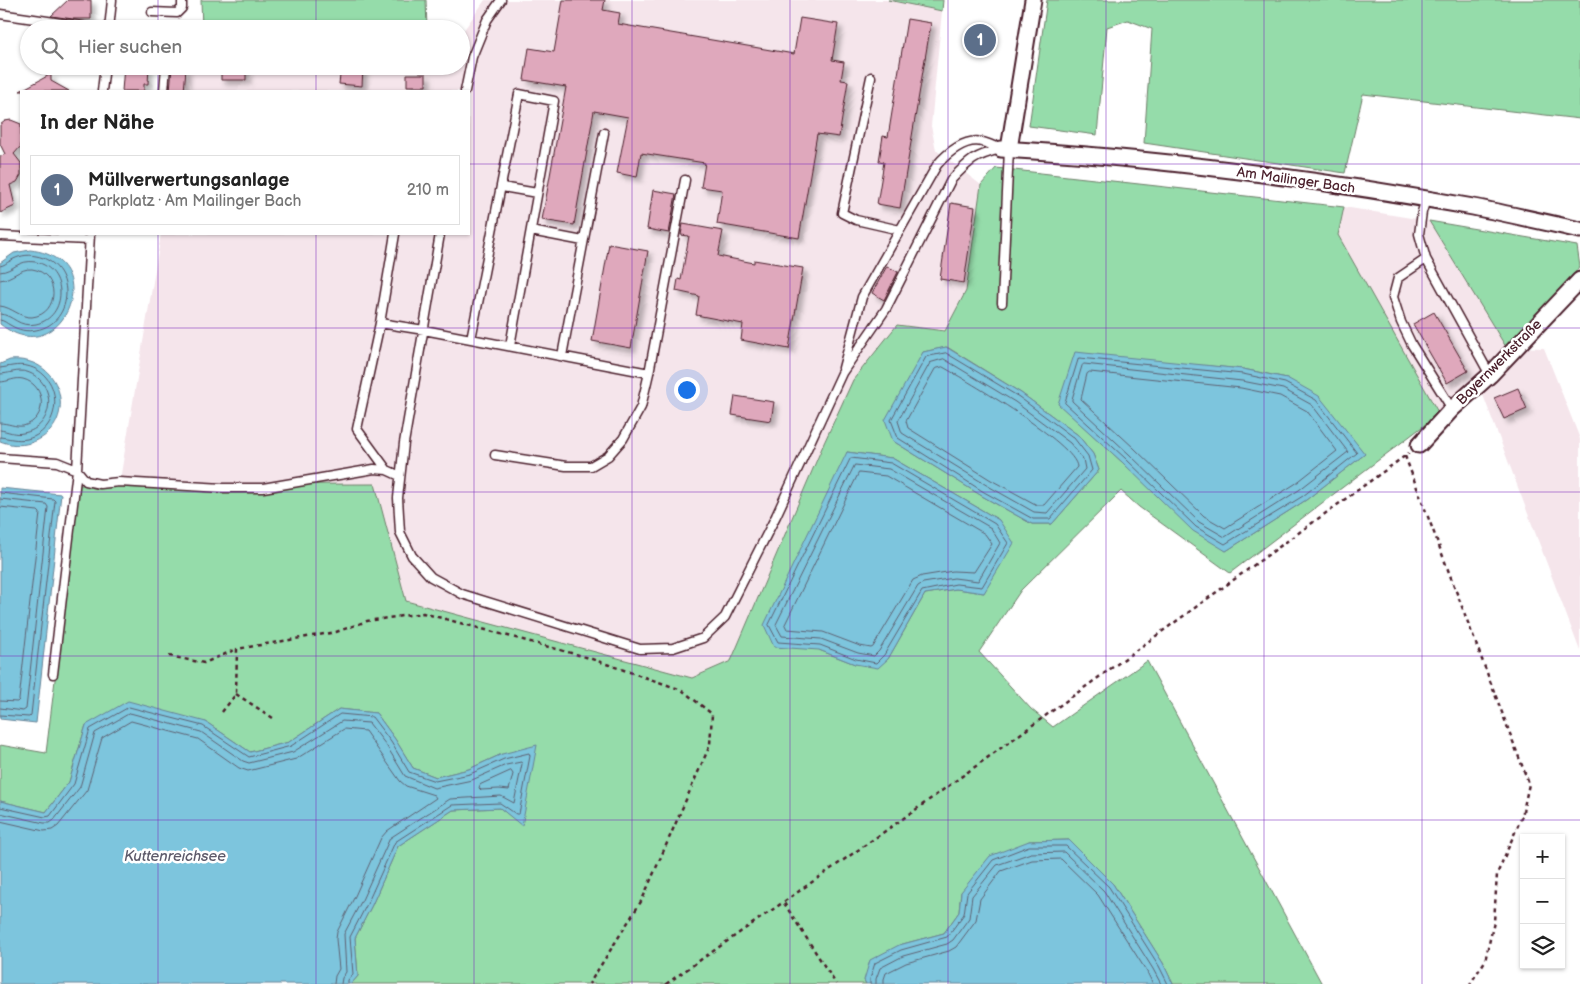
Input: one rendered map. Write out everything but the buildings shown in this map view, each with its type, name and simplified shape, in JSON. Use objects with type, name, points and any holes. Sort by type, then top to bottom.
[{"type":"street","points":[[1005,149],[1033,0]]},
{"type":"street","name":"Am Mailinger Bach","points":[[1005,149],[1172,163],[1320,182],[1473,207],[1580,230]]},
{"type":"street","name":"Bayernwerkstraße","points":[[1419,445],[1452,409],[1490,375],[1580,280]]},
{"type":"lane","points":[[110,20],[112,0]]},
{"type":"lane","points":[[152,12],[177,13],[182,8],[182,0]]},
{"type":"lane","points":[[470,67],[487,20],[501,0]]},
{"type":"lane","points":[[0,14],[41,20]]},
{"type":"lane","points":[[102,90],[104,75]]},
{"type":"lane","points":[[164,90],[165,75]]},
{"type":"lane","points":[[465,90],[468,75]]},
{"type":"lane","points":[[871,78],[842,213],[856,220],[900,230]]},
{"type":"lane","points":[[471,339],[519,94],[554,101],[510,346]]},
{"type":"lane","points":[[562,356],[604,133]]},
{"type":"lane","points":[[842,373],[862,297],[937,165],[949,152],[967,144],[980,141],[1005,149]]},
{"type":"lane","points":[[1002,303],[1005,149]]},
{"type":"lane","points":[[440,235],[404,443],[398,498],[400,532],[412,556],[431,577],[462,594],[640,649],[673,648],[703,638],[724,617],[776,516],[842,373],[886,308],[951,180],[967,163],[980,154],[1005,149]]},
{"type":"lane","points":[[495,455],[566,466],[591,466],[608,456],[623,439],[641,407],[685,180]]},
{"type":"lane","points":[[502,186],[538,193]]},
{"type":"lane","points":[[1426,200],[1419,234],[1426,259],[1490,375]]},
{"type":"lane","points":[[531,231],[583,241]]},
{"type":"lane","points":[[387,470],[357,429],[380,323],[395,235]]},
{"type":"lane","points":[[0,236],[90,237],[77,470],[53,674]]},
{"type":"lane","points":[[1426,259],[1398,278],[1393,297],[1412,345],[1452,409]]},
{"type":"lane","points":[[380,323],[649,373]]},
{"type":"lane","points":[[0,458],[57,462],[77,470],[86,481],[100,484],[119,482],[223,488],[263,488],[374,469],[387,470],[400,476]]},
{"type":"path","points":[[666,984],[928,801],[1419,445]]},
{"type":"path","points":[[1405,456],[1528,784],[1522,816],[1498,874],[1494,922],[1485,961],[1470,984]]},
{"type":"path","points":[[169,656],[204,663],[237,649],[336,632],[367,621],[423,614],[586,657],[682,690],[712,714],[710,744],[642,900],[589,984]]},
{"type":"path","points":[[222,712],[236,694],[237,649]]},
{"type":"path","points":[[236,694],[276,720]]},
{"type":"path","points":[[784,903],[836,984]]},
{"type":"shaded area","points":[[485,0],[888,0],[942,11],[931,126],[936,150],[981,185],[966,291],[945,331],[897,325],[854,380],[824,443],[731,661],[692,678],[406,601],[375,484],[119,486],[161,235],[470,235],[470,90],[184,90],[187,75],[470,75],[470,21]]},
{"type":"shaded area","points":[[1344,207],[1429,221],[1506,347],[1544,348],[1580,439],[1580,651],[1483,395],[1439,414],[1338,235]]},
{"type":"green space","points":[[201,0],[426,0],[427,20],[202,20]]},
{"type":"green space","points":[[888,0],[943,0],[942,11]]},
{"type":"green space","points":[[1047,0],[1580,0],[1580,119],[1363,94],[1345,173],[1144,143],[1152,29],[1128,20],[1107,27],[1097,135],[1029,126]]},
{"type":"green space","points":[[996,168],[1344,207],[1338,235],[1439,414],[1230,573],[1139,507],[1121,491],[1021,590],[979,652],[1031,709],[1053,727],[1147,661],[1322,984],[1173,984],[1163,963],[1113,884],[1069,840],[1029,841],[961,892],[959,912],[944,933],[899,945],[864,980],[866,984],[351,984],[358,976],[355,938],[398,846],[453,810],[500,808],[522,825],[502,754],[469,769],[436,777],[413,768],[376,713],[339,709],[289,742],[250,752],[206,722],[86,725],[69,782],[46,812],[0,801],[0,745],[46,753],[79,485],[375,484],[406,601],[692,678],[731,661],[824,443],[853,380],[897,325],[945,331],[966,291],[981,185]],"holes":[[[947,347],[1021,393],[1078,435],[1093,454],[1099,470],[1052,524],[1032,524],[982,496],[893,441],[923,352]],[[1154,361],[1243,369],[1287,378],[1365,454],[1306,500],[1226,551],[1122,462],[1059,404]],[[847,452],[892,458],[999,520],[984,593],[956,589],[925,594],[888,659],[855,664],[819,650]]]},
{"type":"green space","points":[[1429,221],[1577,246],[1580,267],[1506,347]]},
{"type":"water","points":[[30,250],[54,258],[68,272],[72,290],[68,309],[58,325],[42,335],[22,336],[0,324],[0,263],[14,253]]},
{"type":"water","points":[[946,347],[1021,393],[1078,435],[1093,454],[1099,470],[1052,524],[1032,524],[982,496],[893,441],[885,420],[923,352]]},
{"type":"water","points":[[1075,352],[1243,369],[1287,378],[1319,396],[1365,454],[1306,500],[1226,551],[1193,531],[1122,462],[1058,404]]},
{"type":"water","points":[[10,360],[29,362],[44,369],[54,380],[59,394],[60,409],[55,423],[46,435],[26,444],[15,445],[0,441],[0,364]]},
{"type":"water","points":[[847,452],[892,458],[999,520],[1014,543],[984,593],[956,589],[925,594],[888,659],[878,668],[855,664],[819,650],[774,647],[764,625]]},
{"type":"water","points":[[0,488],[61,494],[36,723],[0,719]]},
{"type":"water","name":"Kuttenreichsee","points":[[128,701],[206,722],[250,752],[289,742],[339,709],[376,713],[413,768],[436,777],[469,769],[502,754],[537,745],[522,826],[500,808],[453,810],[398,846],[355,938],[358,976],[351,984],[0,984],[0,801],[46,812],[69,782],[86,725]]},
{"type":"water","points":[[1069,840],[1113,884],[1163,963],[1173,984],[866,984],[864,980],[870,960],[899,945],[944,933],[959,912],[961,892],[990,856],[1029,841]]},
{"type":"place","name":"Müllverwertungsanlage","points":[[980,40]]}]
